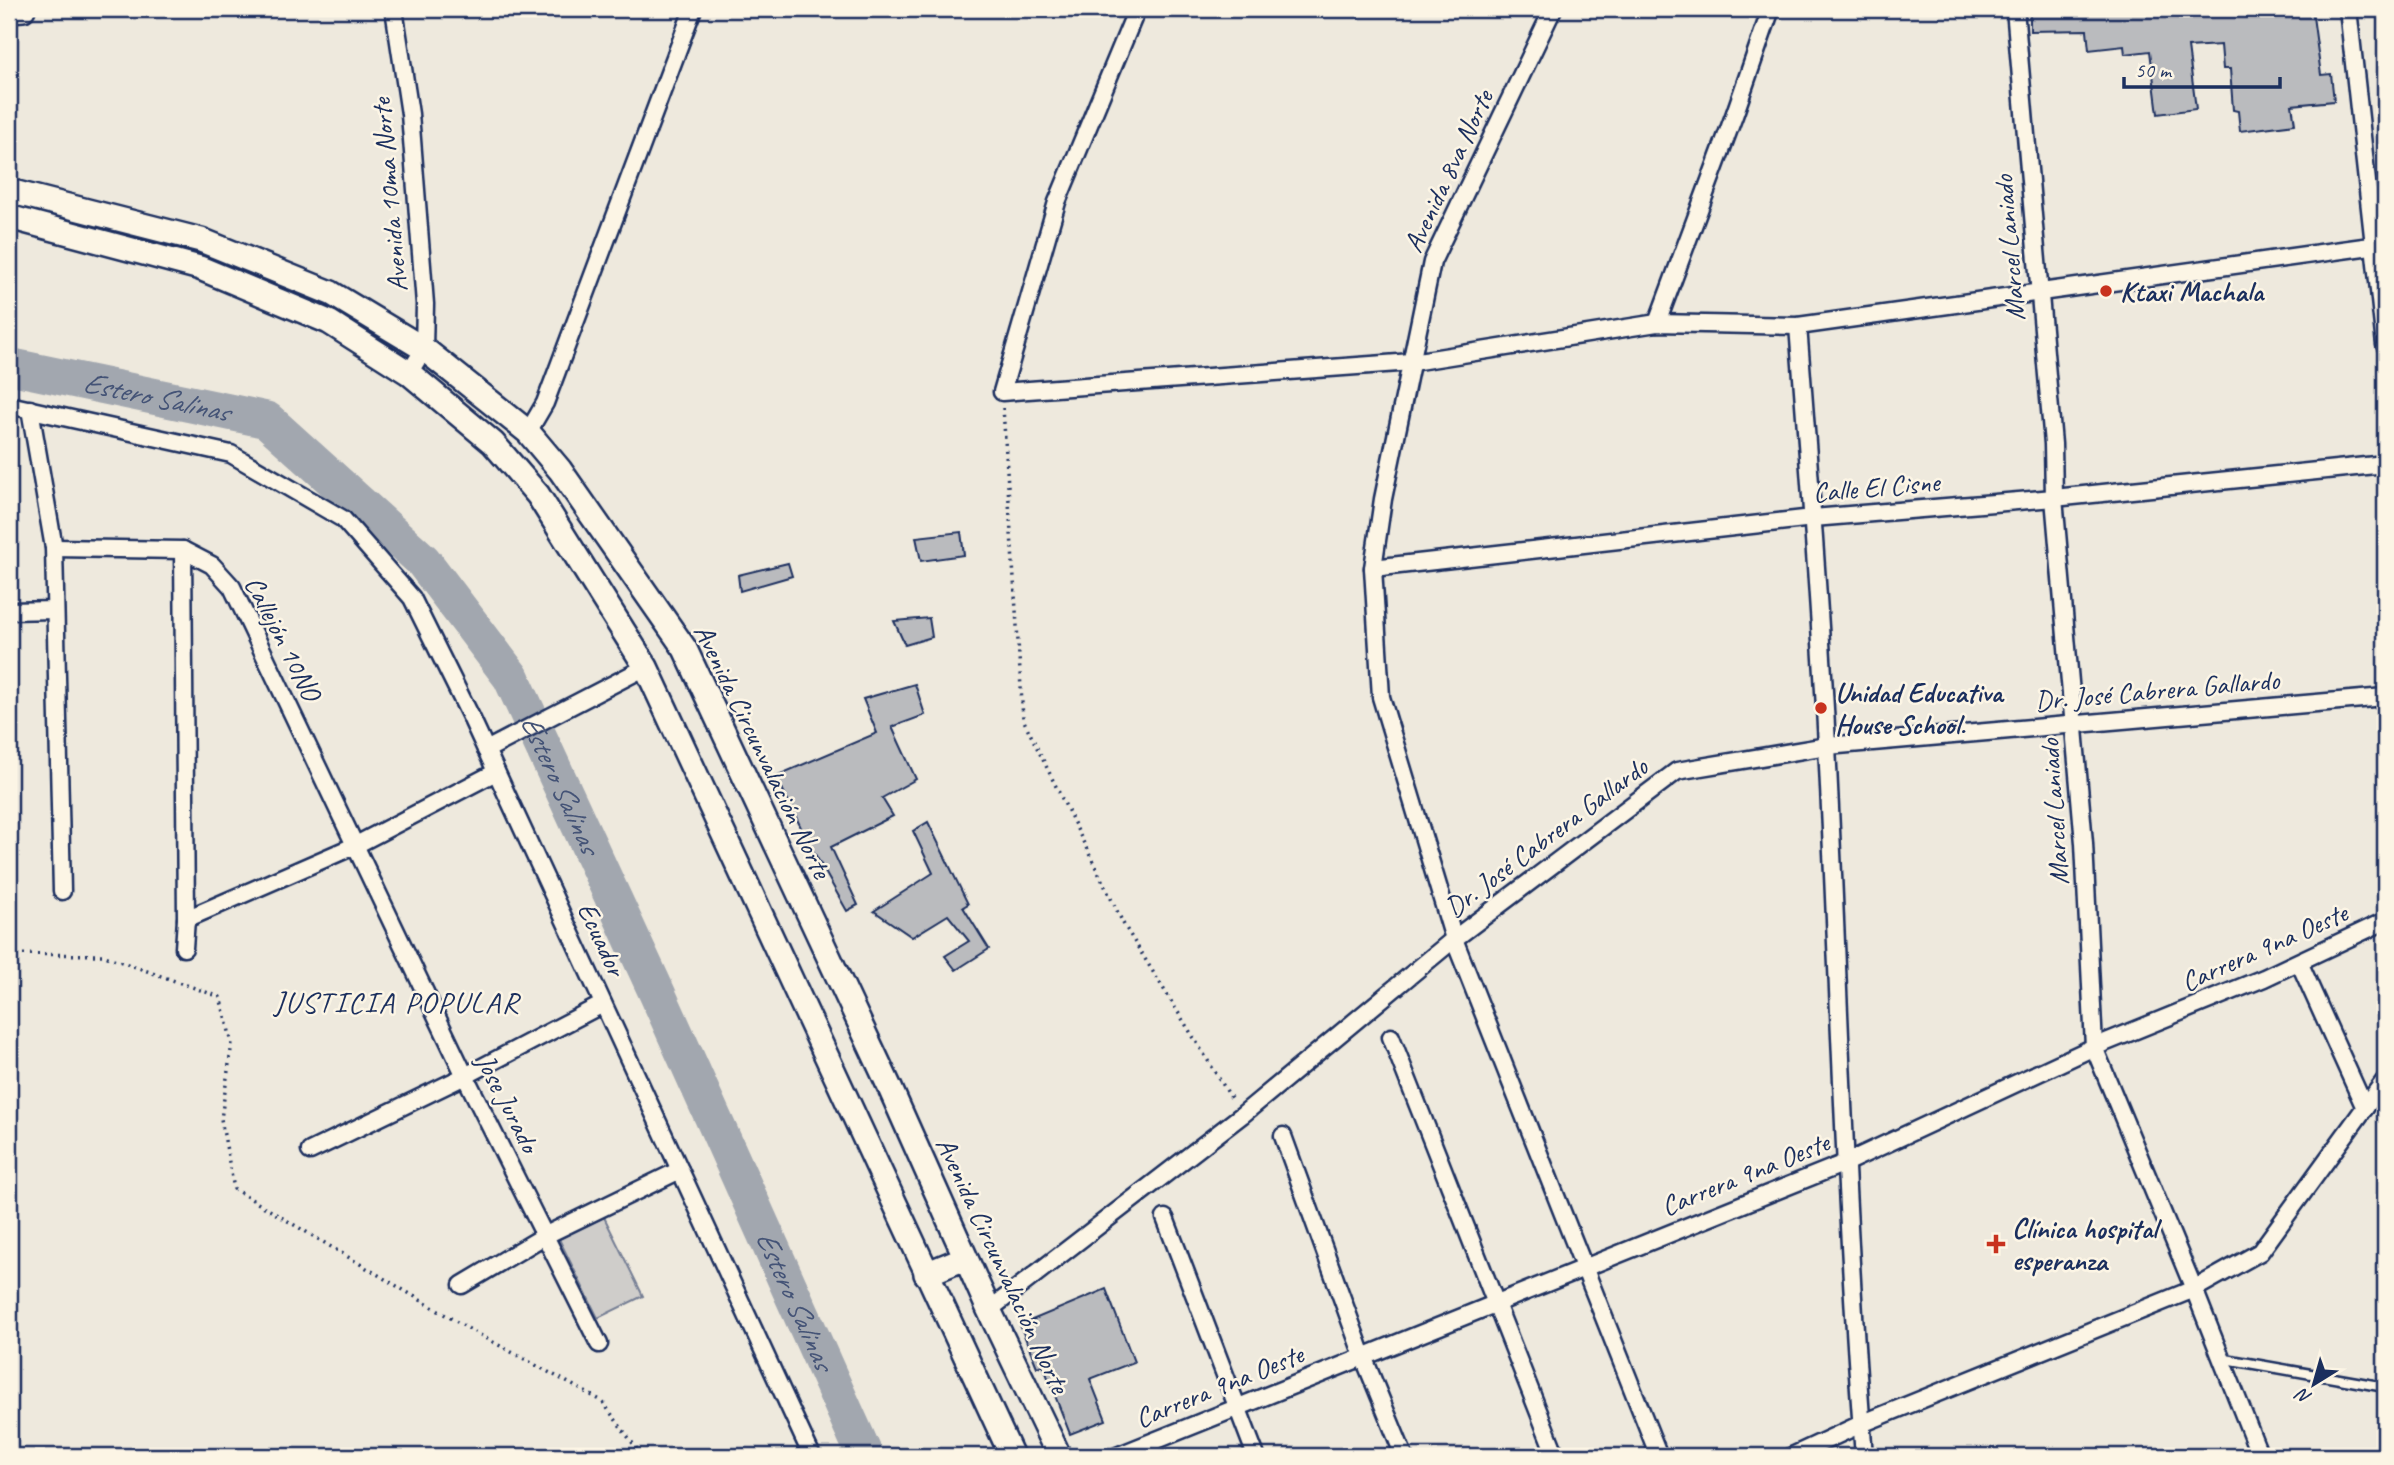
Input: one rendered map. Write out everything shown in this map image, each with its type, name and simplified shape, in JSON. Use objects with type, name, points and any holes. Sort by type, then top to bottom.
[{"type":"main road","points":[[9,10],[23,9]]},
{"type":"main road","name":"Avenida Circunvalación Norte","points":[[9,191],[201,240],[331,293],[424,349],[528,432],[560,470],[685,649],[890,1088],[989,1310],[1059,1456]]},
{"type":"main road","points":[[76,234],[80,208]]},
{"type":"main road","points":[[9,217],[200,268],[329,322],[409,373],[493,443],[538,495],[646,667],[1012,1456]]},
{"type":"main road","points":[[926,1274],[965,1258]]},
{"type":"street","name":"Avenida 10ma Norte","points":[[394,9],[410,114],[425,304],[424,349]]},
{"type":"street","points":[[528,432],[545,403],[693,9]]},
{"type":"street","points":[[1137,9],[1057,202],[1002,392],[1412,362],[1657,323],[1798,326],[2380,245]]},
{"type":"street","name":"Avenida 8va Norte","points":[[1555,9],[1432,262],[1383,499],[1373,568],[1381,697],[1454,939],[1660,1456]]},
{"type":"street","points":[[1657,323],[1771,9]]},
{"type":"street","name":"Marcel Laniado","points":[[2015,9],[2053,444],[2054,498],[2085,870],[2094,1047],[2260,1456]]},
{"type":"street","points":[[2348,9],[2380,245],[2385,345]]},
{"type":"street","points":[[1798,326],[1827,746],[1845,1163],[1864,1456]]},
{"type":"street","points":[[409,373],[424,349]]},
{"type":"street","name":"Ecuador","points":[[9,405],[232,454],[343,519],[412,598],[486,750],[811,1456]]},
{"type":"street","points":[[9,418],[30,409],[54,548],[62,891]]},
{"type":"street","name":"Calle El Cisne","points":[[1373,568],[1813,518],[2054,498],[2385,464]]},
{"type":"street","name":"Callejón 10NO","points":[[54,548],[183,550],[212,565],[232,587],[354,846]]},
{"type":"street","points":[[183,550],[184,948]]},
{"type":"street","points":[[9,611],[55,610]]},
{"type":"street","points":[[486,750],[646,667]]},
{"type":"street","name":"Dr. José Cabrera Gallardo","points":[[989,1310],[1241,1115],[1454,939],[1677,771],[1827,746],[2385,697]]},
{"type":"street","points":[[186,919],[354,846],[496,772]]},
{"type":"street","name":"Jose Jurado","points":[[354,846],[599,1344]]},
{"type":"street","name":"Carrera 9na Oeste","points":[[1116,1456],[1845,1163],[2094,1047],[2299,962],[2385,921]]},
{"type":"street","points":[[2299,962],[2365,1108]]},
{"type":"street","points":[[310,1152],[603,1004]]},
{"type":"street","points":[[1391,1037],[1556,1456]]},
{"type":"street","points":[[1792,1456],[1861,1424],[2194,1289],[2260,1252],[2385,1080]]},
{"type":"street","points":[[1283,1136],[1363,1356],[1404,1456]]},
{"type":"street","points":[[462,1285],[546,1235],[680,1170]]},
{"type":"street","points":[[1165,1218],[1256,1456]]},
{"type":"lane","points":[[2220,1357],[2385,1387]]},
{"type":"path","points":[[1002,392],[1023,719],[1124,925],[1241,1115]]},
{"type":"path","points":[[9,954],[102,955],[220,997],[232,1043],[221,1119],[234,1189],[469,1329],[602,1401],[642,1456]]},
{"type":"shaded area","points":[[604,1217],[643,1296],[598,1318],[559,1239]]},
{"type":"building","points":[[2030,9],[2312,9],[2321,75],[2331,74],[2334,101],[2292,105],[2295,124],[2240,131],[2238,111],[2233,110],[2230,69],[2223,69],[2221,45],[2188,47],[2196,109],[2158,114],[2150,51],[2125,54],[2124,46],[2089,50],[2087,30],[2030,31]]},
{"type":"building","points":[[961,532],[964,555],[921,561],[916,537]]},
{"type":"building","points":[[788,563],[792,576],[740,591],[738,575]]},
{"type":"building","points":[[929,618],[932,637],[905,645],[894,621]]},
{"type":"building","points":[[915,684],[925,715],[892,727],[916,779],[882,798],[893,816],[831,847],[858,905],[847,911],[807,840],[776,776],[877,733],[863,699]]},
{"type":"building","points":[[928,822],[968,904],[963,907],[989,949],[956,970],[945,956],[969,941],[948,915],[912,937],[874,911],[933,873],[913,831]]},
{"type":"building","points":[[1106,1289],[1134,1362],[1090,1379],[1106,1420],[1070,1434],[1043,1365],[1037,1367],[1020,1325]]},
{"type":"waterway","name":"Estero Salinas","points":[[9,366],[267,420],[423,561],[511,677],[657,993],[865,1456]]},
{"type":"place","name":"Ktaxi Machala","points":[[2106,291]]},
{"type":"place","name":"Unidad Educativa House School.","points":[[1821,708]]},
{"type":"place","name":"Clínica hospital esperanza","points":[[1996,1244]]},
{"type":"district","name":"JUSTICIA POPULAR","points":[[397,1002]]}]
